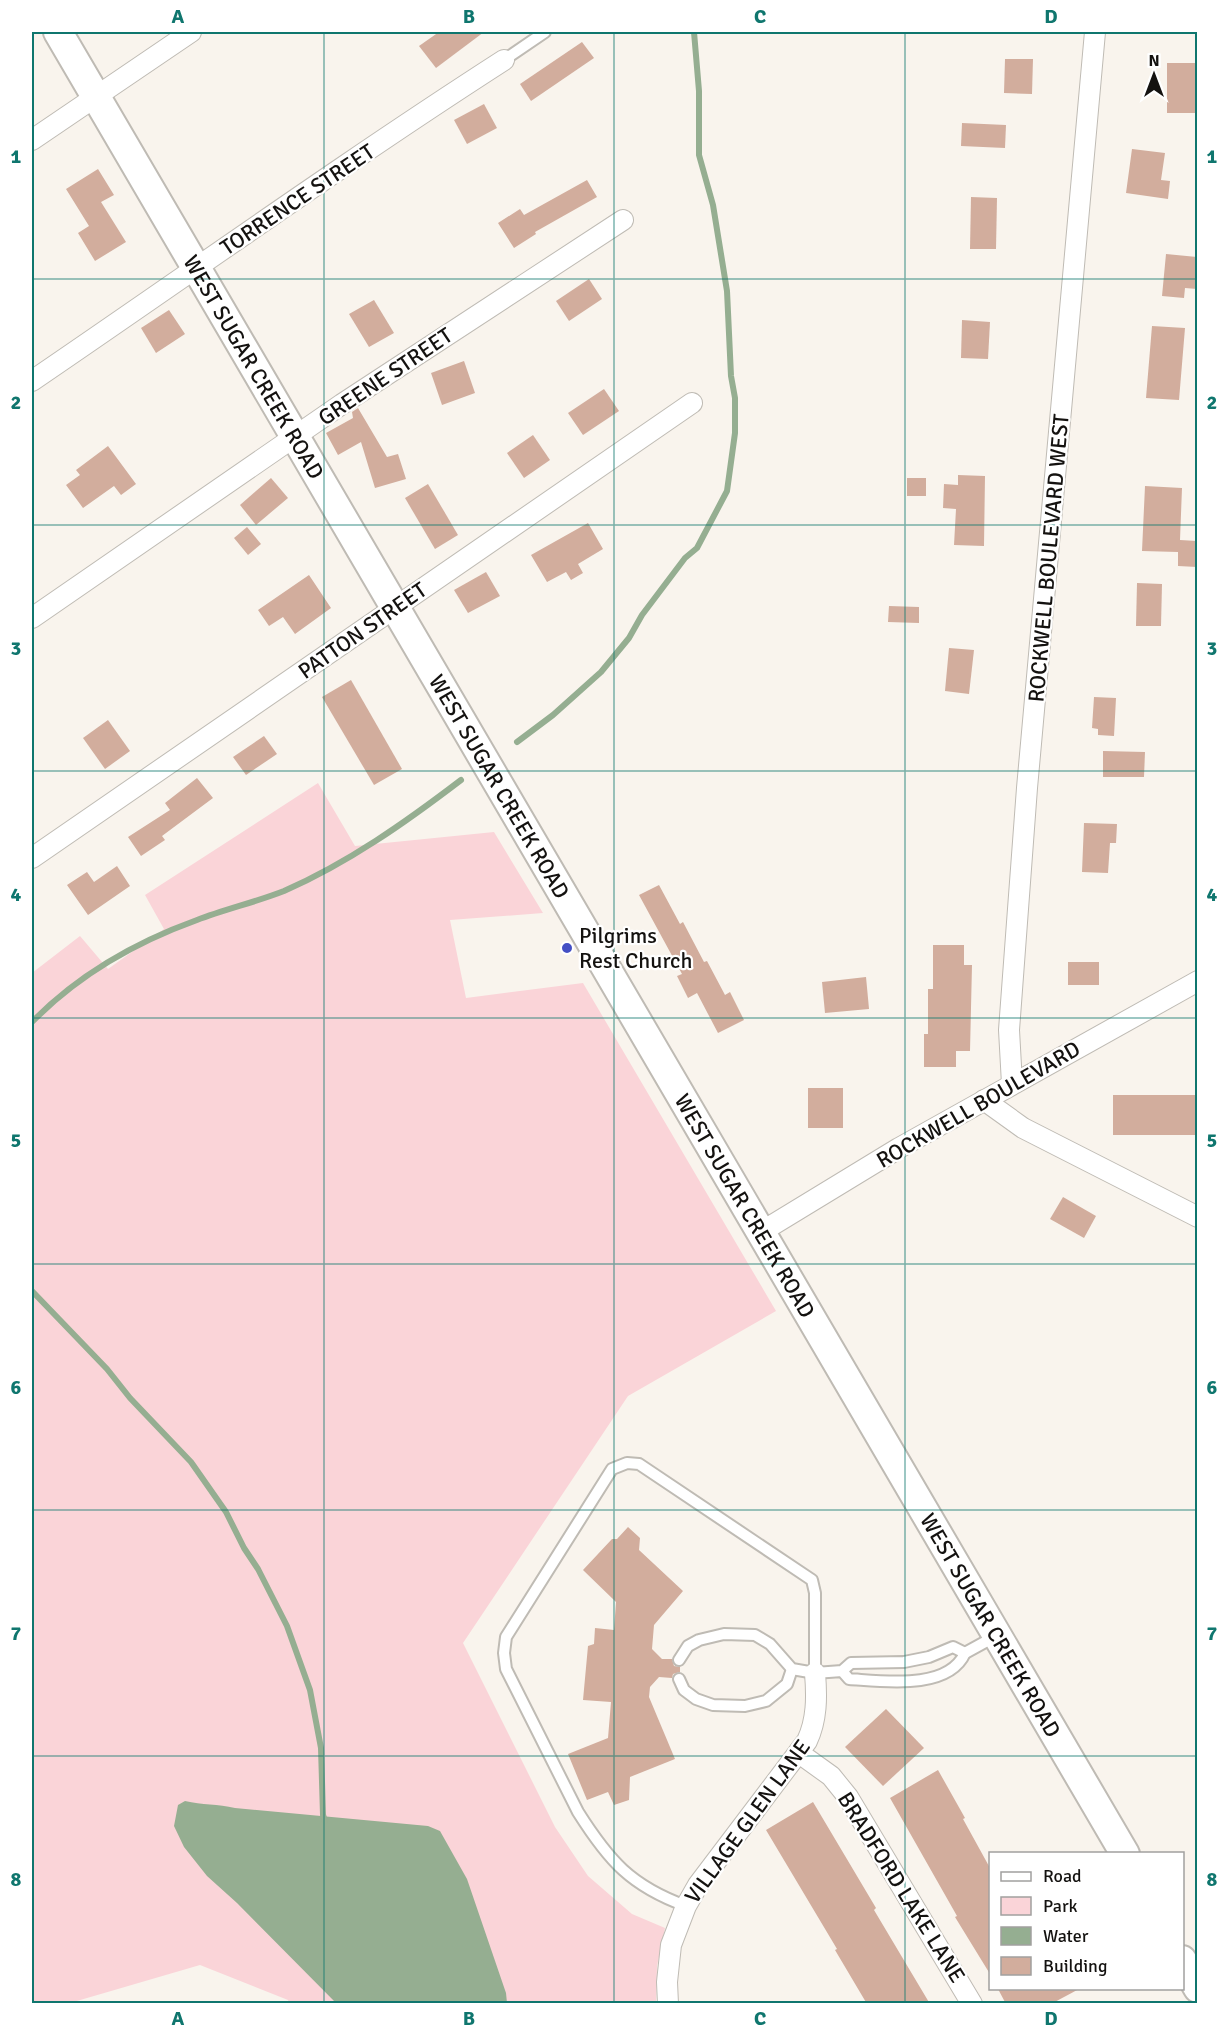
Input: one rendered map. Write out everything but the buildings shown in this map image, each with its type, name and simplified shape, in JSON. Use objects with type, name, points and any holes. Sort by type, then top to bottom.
[{"type":"main road","name":"WEST SUGAR CREEK ROAD","points":[[58,32],[1124,1852]]},
{"type":"main road","points":[[1184,1963],[1197,1988]]},
{"type":"street","points":[[32,141],[191,32]]},
{"type":"street","name":"ROCKWELL BOULEVARD WEST","points":[[1012,1084],[1010,1030],[1027,788],[1095,32]]},
{"type":"street","name":"TORRENCE STREET","points":[[32,381],[304,192],[504,60]]},
{"type":"street","name":"GREENE STREET","points":[[32,618],[295,436],[623,220]]},
{"type":"street","name":"PATTON STREET","points":[[32,858],[692,403]]},
{"type":"street","name":"ROCKWELL BOULEVARD","points":[[761,1232],[899,1148],[1197,981]]},
{"type":"street","points":[[984,1100],[1023,1128],[1197,1217]]},
{"type":"street","name":"VILLAGE GLEN LANE","points":[[668,2004],[667,1982],[671,1945],[686,1906],[698,1885],[799,1753],[814,1727],[815,1673]]},
{"type":"street","name":"BRADFORD LAKE LANE","points":[[799,1753],[831,1776],[848,1797],[972,2004]]},
{"type":"lane","points":[[504,60],[545,32]]},
{"type":"lane","points":[[686,1906],[669,1900],[638,1883],[616,1865],[592,1834],[578,1812],[506,1669],[504,1653],[506,1637],[612,1468],[627,1463],[639,1464],[812,1580],[815,1593],[815,1673]]},
{"type":"lane","points":[[679,1660],[688,1646],[699,1640],[724,1634],[755,1635],[770,1644],[792,1669],[815,1673],[842,1671],[851,1663],[904,1662],[929,1657],[953,1647],[964,1653]]},
{"type":"lane","points":[[842,1671],[849,1679],[896,1682],[922,1680],[960,1664],[964,1653],[998,1635]]},
{"type":"lane","points":[[679,1679],[684,1690],[696,1699],[713,1705],[745,1706],[766,1701],[787,1684],[792,1669]]},
{"type":"green space","points":[[318,783],[355,846],[494,832],[543,913],[450,920],[466,998],[583,983],[776,1311],[628,1396],[463,1643],[555,1827],[588,1876],[632,1914],[665,1928],[657,1966],[656,2003],[289,2003],[288,2000],[200,1965],[70,2003],[32,2004],[32,973],[80,936],[108,969],[164,929],[145,895]]},
{"type":"water","points":[[185,1801],[235,1808],[428,1826],[440,1831],[467,1879],[506,1993],[507,2003],[336,2003],[237,1903],[207,1876],[184,1847],[174,1826],[178,1805]]},
{"type":"waterway","points":[[517,742],[553,715],[601,672],[629,638],[642,615],[685,558],[697,548],[727,491],[735,433],[735,398],[731,376],[727,291],[713,205],[699,155],[699,91],[694,32]]},
{"type":"waterway","points":[[32,1022],[88,975],[130,950],[174,929],[284,891],[308,880],[376,841],[461,780]]},
{"type":"waterway","points":[[32,1291],[107,1369],[130,1398],[191,1462],[226,1512],[244,1548],[258,1569],[287,1626],[310,1690],[321,1748],[325,1821]]},
{"type":"place","name":"Pilgrims Rest Church","points":[[567,948]]}]
